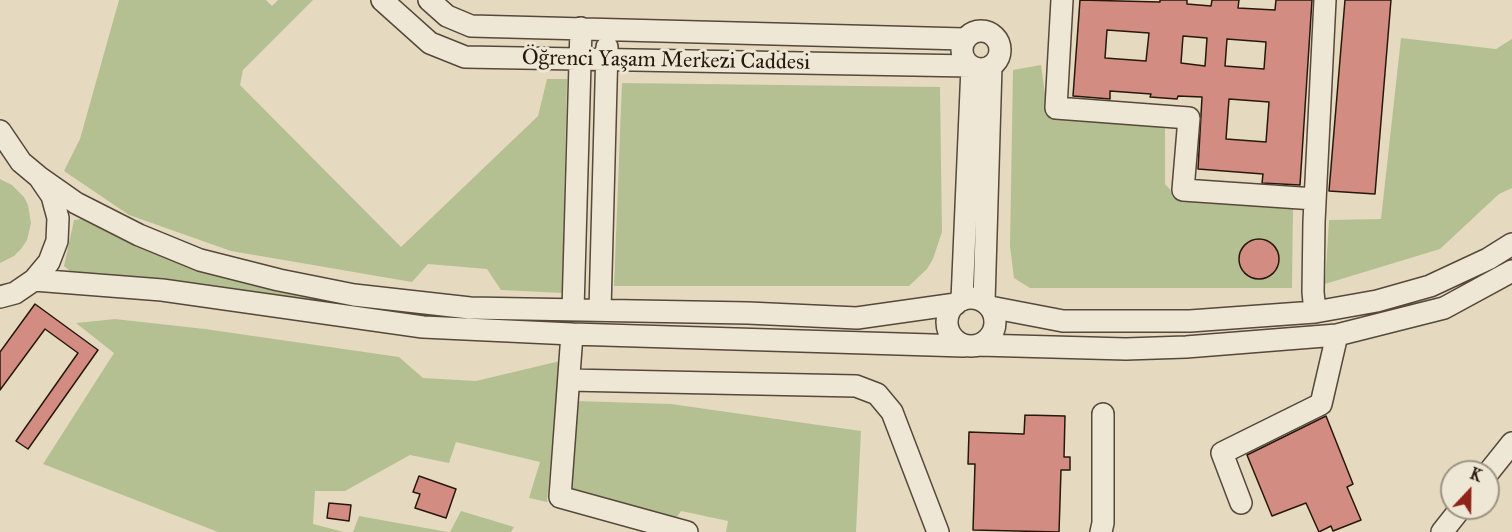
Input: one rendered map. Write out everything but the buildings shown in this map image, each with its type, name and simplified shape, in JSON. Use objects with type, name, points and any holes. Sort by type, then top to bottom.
[{"type":"street","name":"Öğrenci Yaşam Merkezi Caddesi","points":[[382,0],[430,44],[465,57],[978,67]]},
{"type":"street","name":"Öğrenci Yaşam Merkezi Caddesi","points":[[429,0],[447,16],[471,26],[964,39]]},
{"type":"street","points":[[1062,0],[1056,108],[1189,118],[1183,190],[1315,199]]},
{"type":"street","points":[[1315,312],[1313,292],[1315,199],[1325,0]]},
{"type":"street","points":[[573,310],[581,28]]},
{"type":"street","points":[[600,310],[608,29]]},
{"type":"street","points":[[982,30],[994,36],[1001,48],[999,57],[978,67],[964,60],[961,52],[964,39],[969,34],[982,30]]},
{"type":"street","points":[[978,67],[987,305],[995,322],[991,336],[972,345],[957,342],[948,331],[948,316],[959,302],[978,67]]},
{"type":"street","points":[[0,131],[21,162],[76,203],[139,235],[200,260],[279,280],[354,295],[470,308],[857,318],[977,299],[987,305],[1063,321],[1190,321],[1315,312],[1377,301],[1430,286],[1488,259],[1512,244]]},
{"type":"street","points":[[0,154],[21,162]]},
{"type":"street","points":[[0,316],[8,295],[34,280],[49,262],[57,241],[58,218],[52,196],[39,177]]},
{"type":"street","points":[[34,280],[162,290],[423,327],[572,334],[1126,349],[1186,348],[1337,334],[1444,308],[1512,271]]},
{"type":"street","points":[[572,334],[560,497],[687,532]]},
{"type":"street","points":[[1241,503],[1222,453],[1321,404],[1337,334]]},
{"type":"street","points":[[568,380],[856,386],[877,393],[892,412],[938,532]]},
{"type":"street","points":[[1101,532],[1103,523],[1103,414]]},
{"type":"street","points":[[1498,460],[1512,443]]},
{"type":"street","points":[[1442,532],[1452,520]]},
{"type":"green space","points":[[119,0],[266,0],[272,6],[278,0],[313,0],[243,70],[240,85],[401,247],[538,116],[547,79],[567,79],[562,293],[501,290],[487,269],[428,264],[412,282],[231,251],[129,215],[64,171],[80,139]]},
{"type":"green space","points":[[1401,38],[1496,49],[1512,39],[1512,188],[1499,194],[1440,249],[1325,284],[1329,220],[1381,219]]},
{"type":"green space","points":[[1041,65],[1048,115],[1165,126],[1165,184],[1174,194],[1293,205],[1292,288],[1030,288],[1014,278],[1010,246],[1013,70]]},
{"type":"green space","points":[[622,83],[940,87],[942,232],[933,259],[927,269],[909,286],[614,286]]},
{"type":"green space","points":[[0,179],[12,185],[24,197],[31,223],[27,240],[21,249],[14,256],[0,263]]},
{"type":"green space","points":[[82,219],[173,259],[405,309],[404,314],[175,282],[71,272],[64,266],[74,220]]},
{"type":"green space","points":[[115,319],[205,329],[399,357],[423,378],[476,381],[560,361],[547,502],[529,498],[540,462],[456,442],[449,463],[410,455],[345,491],[315,491],[313,524],[344,532],[218,532],[43,464],[114,353],[76,323]]},
{"type":"green space","points":[[576,401],[671,404],[861,431],[856,532],[726,532],[728,521],[681,511],[673,523],[577,498],[568,478]]},
{"type":"green space","points":[[461,511],[514,527],[511,532],[450,532]]},
{"type":"green space","points":[[359,516],[448,532],[353,532]]}]
